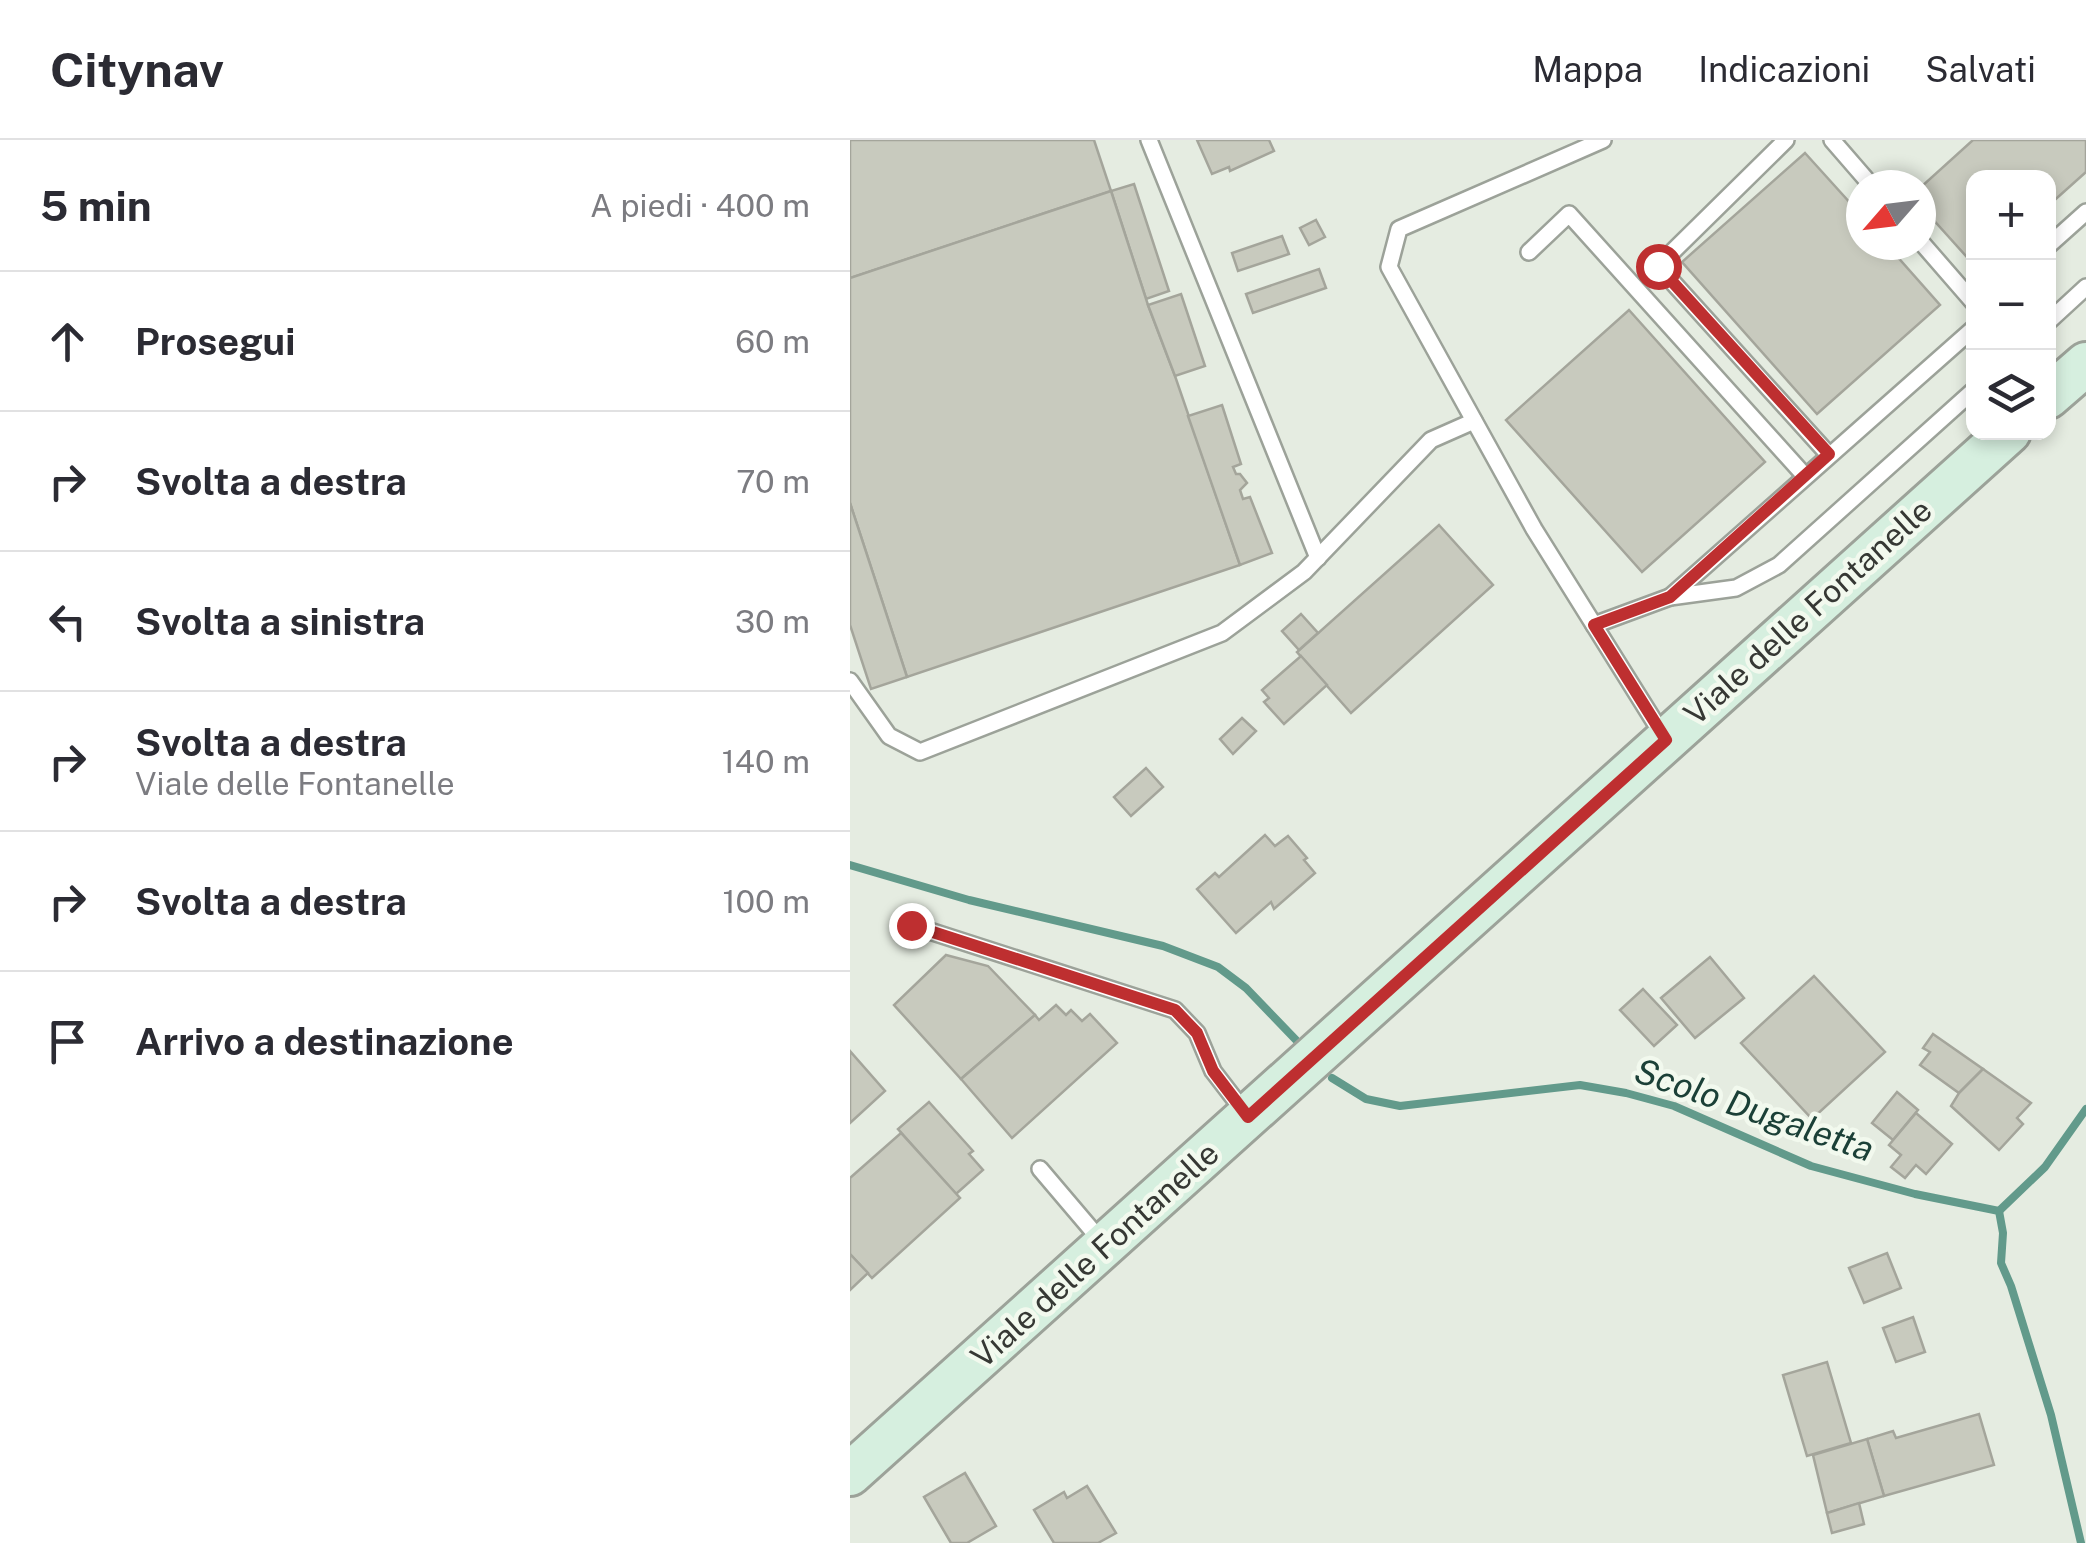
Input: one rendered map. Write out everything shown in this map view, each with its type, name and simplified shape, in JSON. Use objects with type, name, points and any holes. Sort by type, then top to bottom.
[{"type":"main road","points":[[2056,390],[2086,364]]},
{"type":"main road","name":"Viale delle Fontanelle","points":[[850,1474],[1105,1246],[1239,1106],[1666,740],[2000,440]]},
{"type":"lane","points":[[1150,140],[1318,558]]},
{"type":"lane","points":[[1603,140],[1399,229],[1390,267],[1534,530],[1666,740]]},
{"type":"lane","points":[[1786,140],[1658,266],[1829,454]]},
{"type":"lane","points":[[1832,140],[1858,170]]},
{"type":"lane","points":[[2056,239],[2086,212]]},
{"type":"lane","points":[[1529,252],[1569,214],[1805,476]]},
{"type":"lane","points":[[1936,259],[1966,293]]},
{"type":"lane","points":[[2056,315],[2086,288]]},
{"type":"lane","points":[[1670,597],[1966,335]]},
{"type":"lane","points":[[1594,625],[1670,597],[1736,588],[1779,565],[1966,397]]},
{"type":"lane","points":[[850,681],[889,736],[920,752],[1222,633],[1304,572],[1431,440],[1474,421]]},
{"type":"lane","points":[[911,925],[1175,1010],[1197,1033],[1213,1071],[1239,1106]]},
{"type":"lane","points":[[1040,1170],[1105,1246]]},
{"type":"building","points":[[850,140],[1094,140],[1111,191],[850,278]]},
{"type":"building","points":[[1197,140],[1269,140],[1274,151],[1230,171],[1229,167],[1212,174]]},
{"type":"building","points":[[1973,140],[2086,140],[2086,172],[2056,199],[2056,170],[1966,170],[1966,256],[1936,223],[1936,173]]},
{"type":"building","points":[[1805,153],[1846,198],[1846,260],[1900,260],[1940,305],[1817,414],[1682,262]]},
{"type":"building","points":[[1134,184],[1169,291],[1146,299],[1111,191]]},
{"type":"building","points":[[1111,191],[1240,565],[907,677],[850,503],[850,278]]},
{"type":"building","points":[[1316,220],[1325,237],[1309,245],[1300,228]]},
{"type":"building","points":[[1282,236],[1289,254],[1238,271],[1232,253]]},
{"type":"building","points":[[1319,269],[1326,288],[1253,313],[1246,294]]},
{"type":"building","points":[[1181,294],[1205,366],[1175,376],[1148,305]]},
{"type":"building","points":[[1629,310],[1765,462],[1642,572],[1506,420]]},
{"type":"building","points":[[1222,405],[1241,464],[1233,467],[1247,483],[1240,490],[1243,499],[1250,497],[1272,553],[1240,565],[1188,416]]},
{"type":"building","points":[[850,503],[907,677],[871,689],[850,625]]},
{"type":"building","points":[[1439,525],[1493,585],[1351,713],[1297,652]]},
{"type":"building","points":[[1301,614],[1318,633],[1299,650],[1282,631]]},
{"type":"building","points":[[1301,656],[1327,685],[1284,724],[1264,702],[1269,698],[1262,690]]},
{"type":"building","points":[[1242,718],[1256,731],[1233,754],[1220,739]]},
{"type":"building","points":[[1146,768],[1163,787],[1131,816],[1114,797]]},
{"type":"building","points":[[1265,835],[1275,846],[1288,836],[1315,873],[1274,909],[1271,902],[1236,933],[1197,889],[1215,873],[1219,877]]},
{"type":"building","points":[[946,955],[988,966],[1035,1015],[961,1079],[894,1005]]},
{"type":"building","points":[[1710,957],[1744,998],[1695,1038],[1661,998]]},
{"type":"building","points":[[1814,976],[1885,1052],[1812,1119],[1741,1043]]},
{"type":"building","points":[[1643,989],[1677,1025],[1654,1046],[1620,1010]]},
{"type":"building","points":[[1056,1005],[1066,1015],[1071,1010],[1082,1021],[1090,1014],[1117,1043],[1012,1138],[961,1079],[1035,1015],[1039,1020]]},
{"type":"building","points":[[1933,1034],[1983,1069],[1959,1093],[1920,1065],[1930,1052],[1923,1048]]},
{"type":"building","points":[[850,1051],[885,1091],[850,1123]]},
{"type":"building","points":[[1983,1069],[2031,1103],[2017,1118],[2023,1124],[1999,1150],[1951,1106]]},
{"type":"building","points":[[1897,1092],[1918,1110],[1893,1140],[1872,1123]]},
{"type":"building","points":[[929,1102],[973,1151],[969,1154],[983,1170],[956,1194],[898,1129]]},
{"type":"building","points":[[1916,1113],[1952,1144],[1926,1174],[1916,1165],[1905,1178],[1891,1167],[1901,1155],[1889,1145]]},
{"type":"building","points":[[901,1133],[960,1198],[872,1278],[850,1254],[850,1178]]},
{"type":"building","points":[[1887,1253],[1901,1288],[1864,1303],[1849,1268]]},
{"type":"building","points":[[850,1254],[868,1273],[850,1290]]},
{"type":"building","points":[[1913,1317],[1925,1352],[1896,1362],[1883,1328]]},
{"type":"building","points":[[1827,1362],[1851,1443],[1807,1456],[1783,1375]]},
{"type":"building","points":[[1979,1414],[1994,1465],[1884,1496],[1867,1439],[1893,1431],[1896,1438]]},
{"type":"building","points":[[1867,1439],[1884,1496],[1827,1513],[1813,1455]]},
{"type":"building","points":[[965,1473],[996,1526],[967,1543],[951,1543],[924,1497]]},
{"type":"building","points":[[1087,1486],[1116,1533],[1098,1543],[1054,1543],[1034,1510],[1064,1492],[1067,1498]]},
{"type":"building","points":[[1859,1503],[1864,1524],[1832,1533],[1827,1513]]},
{"type":"waterway","name":"Scolo Dugaletta","points":[[850,865],[969,900],[1163,946],[1218,967],[1246,988],[1296,1040]]},
{"type":"waterway","name":"Scolo Dugaletta","points":[[1332,1078],[1366,1099],[1400,1106],[1580,1085],[1626,1093],[1674,1106],[1811,1166],[1915,1194],[1999,1211],[2003,1233],[2001,1263],[2051,1415],[2081,1543]]},
{"type":"waterway","points":[[1999,1211],[2045,1167],[2086,1109]]},
{"type":"route","points":[[911,925],[1175,1010],[1197,1033],[1213,1071],[1248,1117],[1666,740],[1594,625],[1670,597],[1829,454],[1658,266]]}]
